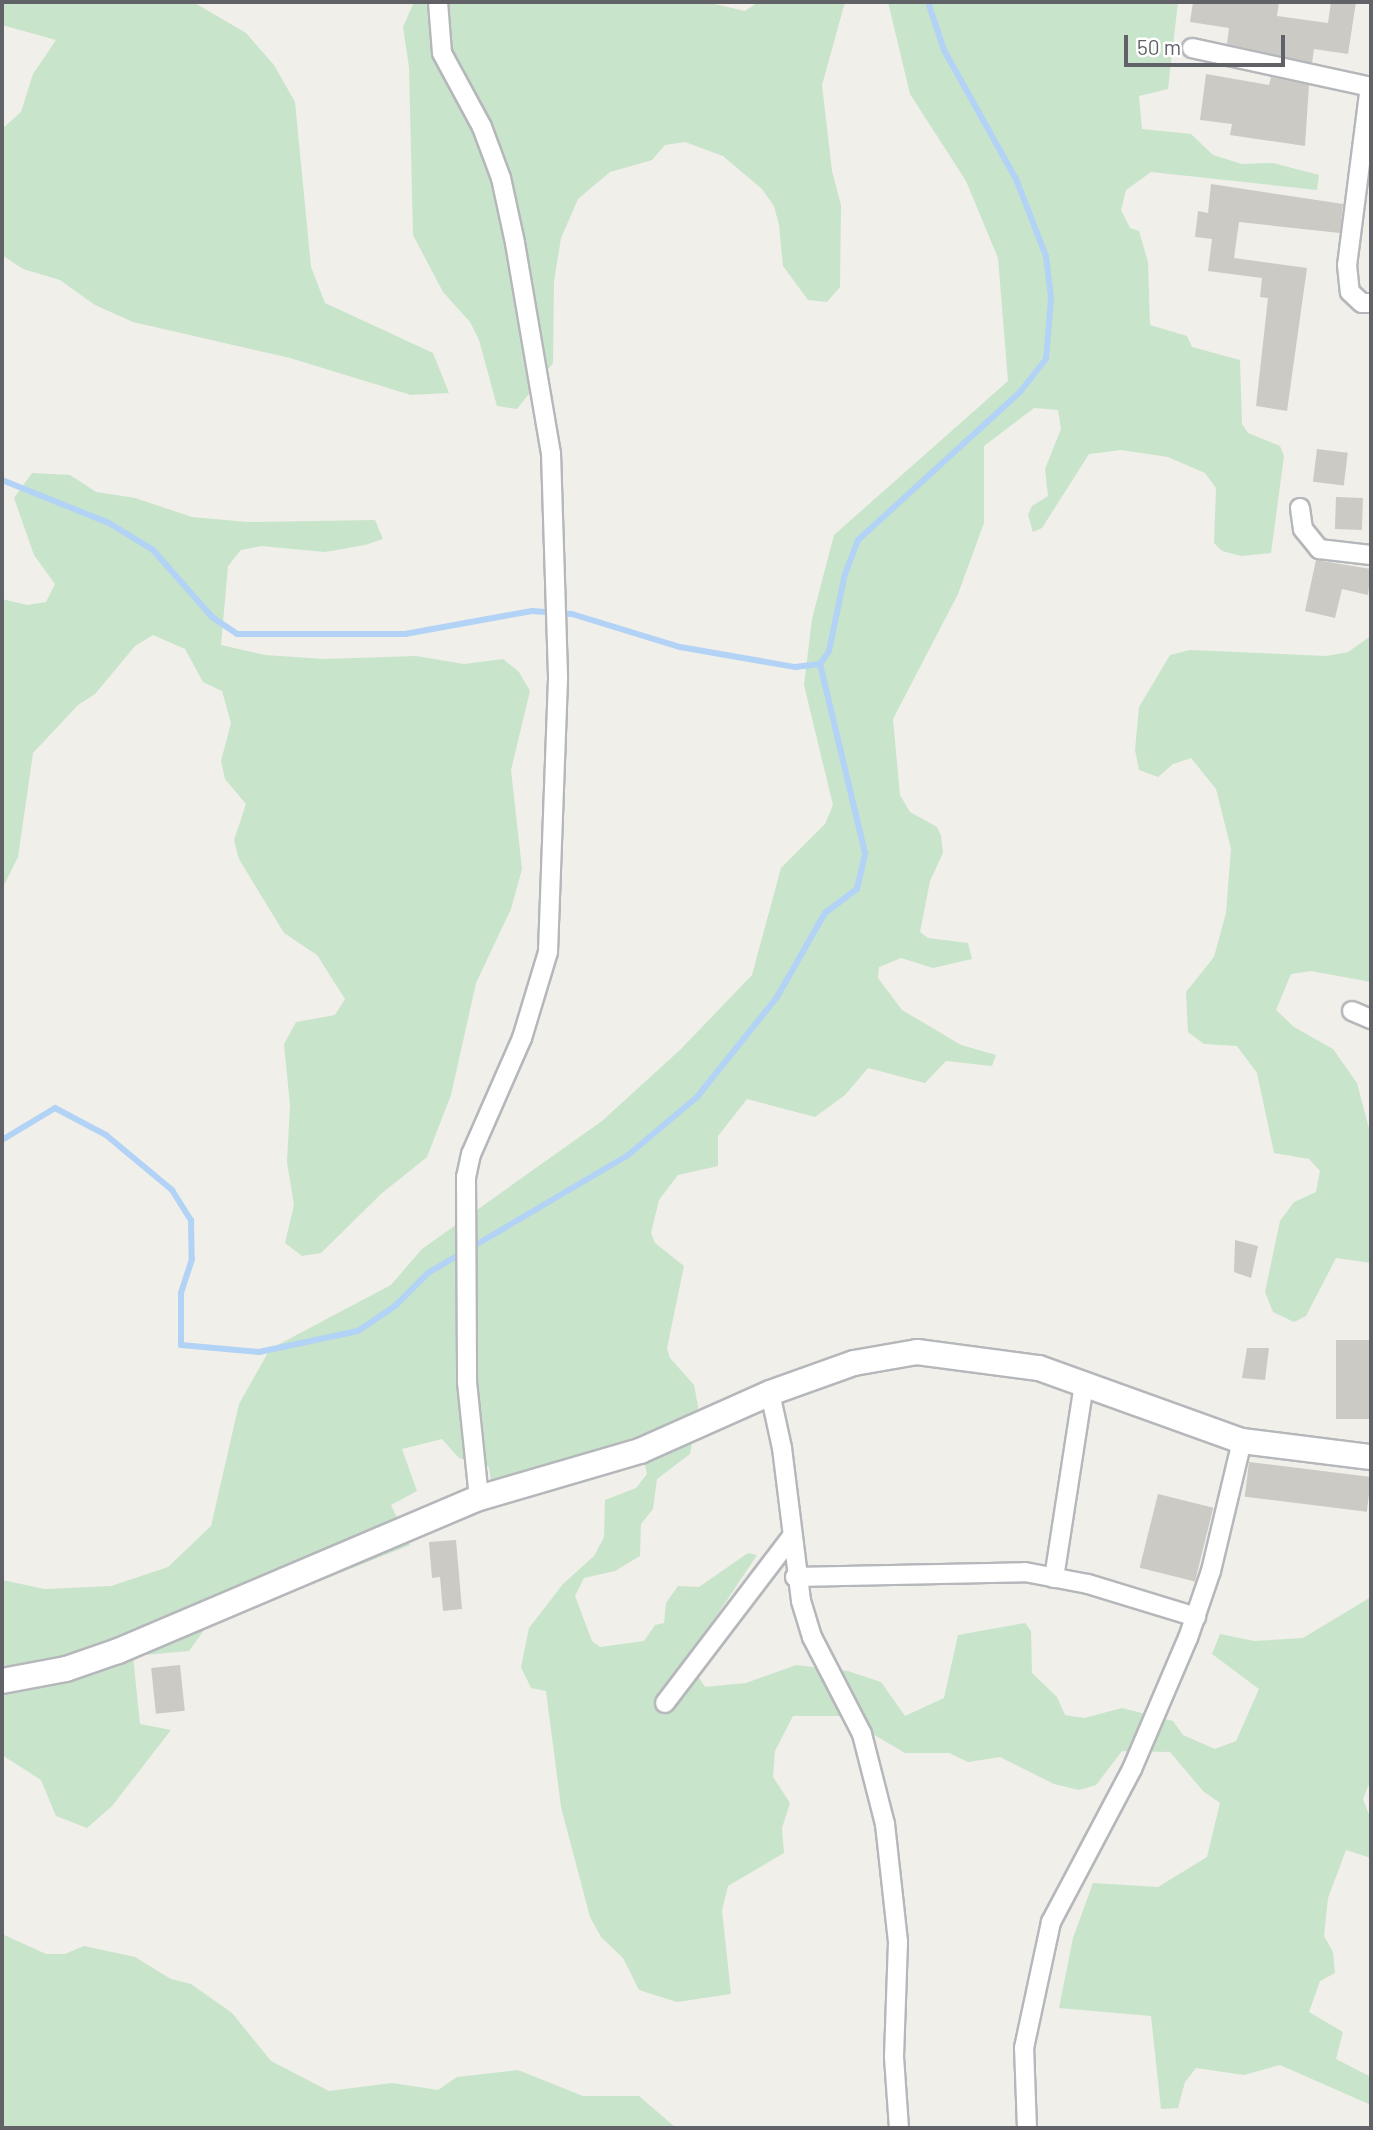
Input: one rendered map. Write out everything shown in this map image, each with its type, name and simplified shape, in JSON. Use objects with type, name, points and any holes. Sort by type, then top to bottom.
[{"type":"main road","points":[[2,1681],[65,1669],[118,1651],[479,1498],[640,1451],[770,1393],[854,1363],[917,1352],[1039,1368],[1242,1441],[1371,1457]]},
{"type":"street","points":[[438,2],[442,53],[482,127],[501,178],[515,243],[551,453],[558,679],[548,952],[522,1038],[471,1154],[466,1177],[467,1382],[479,1498]]},
{"type":"street","points":[[1192,48],[1371,87],[1347,265],[1350,292],[1362,303],[1371,303]]},
{"type":"street","points":[[1300,508],[1303,529],[1319,549],[1371,555]]},
{"type":"street","points":[[1352,1011],[1371,1019]]},
{"type":"street","points":[[1054,1578],[1084,1385]]},
{"type":"street","points":[[770,1393],[782,1448],[795,1577],[812,1637],[862,1734],[885,1824],[898,1942],[894,2057],[899,2128]]},
{"type":"street","points":[[1027,2128],[1024,2048],[1051,1922],[1132,1769],[1196,1617],[1242,1441]]},
{"type":"street","points":[[665,1703],[792,1536]]},
{"type":"street","points":[[795,1577],[975,1572],[1054,1578],[1196,1617]]},
{"type":"green space","points":[[2,2],[193,2],[246,33],[274,65],[295,102],[311,267],[325,303],[433,353],[449,393],[411,395],[290,358],[133,322],[95,305],[60,280],[23,269],[2,255],[2,129],[21,112],[33,74],[56,40],[2,25]]},
{"type":"green space","points":[[414,2],[706,2],[745,11],[758,2],[845,2],[822,85],[832,171],[841,205],[840,287],[827,302],[808,300],[783,266],[779,225],[774,206],[762,189],[723,156],[685,142],[665,145],[652,160],[610,172],[578,199],[561,238],[554,281],[553,363],[517,409],[497,406],[479,340],[470,322],[443,292],[413,235],[409,67],[403,27]]},
{"type":"green space","points":[[888,2],[1178,2],[1168,89],[1139,96],[1142,129],[1191,134],[1213,155],[1242,164],[1273,163],[1319,175],[1317,190],[1151,172],[1126,190],[1121,210],[1130,228],[1139,231],[1148,262],[1150,325],[1187,336],[1192,347],[1240,360],[1242,424],[1248,433],[1280,446],[1284,456],[1271,553],[1241,556],[1222,551],[1214,543],[1216,488],[1205,473],[1168,457],[1121,450],[1089,454],[1042,528],[1033,532],[1028,515],[1032,506],[1048,496],[1045,469],[1061,429],[1058,410],[1034,408],[984,446],[984,523],[958,594],[893,719],[900,795],[910,812],[937,827],[941,836],[943,853],[930,881],[920,932],[928,938],[968,943],[972,959],[933,968],[901,958],[879,967],[878,978],[902,1010],[961,1045],[996,1055],[992,1066],[946,1061],[925,1083],[868,1068],[845,1095],[815,1117],[747,1099],[718,1136],[718,1166],[678,1175],[659,1200],[651,1233],[655,1243],[684,1266],[667,1348],[670,1358],[694,1385],[698,1406],[690,1454],[657,1479],[653,1509],[641,1524],[640,1556],[615,1571],[584,1578],[575,1596],[592,1641],[600,1647],[644,1641],[655,1625],[664,1623],[666,1603],[678,1586],[699,1587],[748,1553],[757,1555],[695,1648],[699,1678],[705,1687],[746,1683],[796,1665],[848,1671],[881,1682],[905,1716],[944,1698],[958,1635],[1025,1623],[1031,1631],[1032,1673],[1057,1697],[1065,1715],[1084,1718],[1122,1708],[1173,1721],[1183,1735],[1215,1749],[1236,1741],[1259,1689],[1212,1654],[1220,1634],[1254,1641],[1303,1638],[1371,1597],[1371,1779],[1363,1799],[1371,1820],[1371,1858],[1346,1850],[1328,1898],[1324,1936],[1333,1952],[1335,1973],[1320,1981],[1309,2012],[1343,2032],[1336,2059],[1371,2077],[1371,2105],[1280,2065],[1244,2075],[1196,2068],[1185,2082],[1178,2108],[1161,2109],[1151,2016],[1059,2008],[1073,1938],[1093,1883],[1158,1887],[1207,1857],[1220,1803],[1203,1791],[1170,1752],[1122,1751],[1096,1785],[1079,1790],[1054,1784],[1000,1757],[968,1762],[949,1753],[905,1753],[842,1716],[793,1716],[775,1751],[773,1777],[790,1803],[782,1828],[784,1853],[728,1886],[722,1910],[731,1994],[677,2002],[639,1990],[623,1958],[601,1937],[590,1917],[561,1807],[546,1691],[531,1688],[521,1667],[529,1628],[563,1584],[594,1556],[604,1537],[605,1500],[636,1488],[647,1474],[644,1459],[494,1503],[489,1467],[459,1458],[442,1439],[402,1449],[417,1491],[391,1505],[410,1545],[207,1626],[189,1651],[133,1656],[140,1724],[171,1730],[112,1806],[87,1828],[56,1816],[41,1780],[2,1755],[2,1580],[45,1589],[111,1586],[168,1567],[211,1526],[239,1404],[270,1349],[391,1285],[422,1249],[602,1121],[680,1050],[752,975],[781,868],[825,824],[833,805],[804,685],[812,619],[834,535],[1008,381],[998,258],[966,181],[910,94]]},
{"type":"green space","points":[[32,473],[70,475],[96,492],[135,498],[192,517],[248,522],[375,520],[383,539],[365,545],[325,552],[261,546],[241,550],[228,566],[221,645],[265,655],[324,659],[416,656],[464,664],[503,659],[519,672],[530,691],[511,770],[522,869],[511,909],[476,983],[451,1095],[427,1157],[381,1194],[321,1253],[302,1256],[285,1243],[294,1205],[287,1162],[290,1105],[284,1044],[296,1022],[335,1015],[345,999],[317,955],[284,933],[239,859],[234,840],[246,804],[225,779],[221,761],[231,723],[222,691],[203,682],[185,649],[153,635],[135,646],[95,694],[78,705],[33,753],[18,857],[2,889],[2,599],[27,605],[46,602],[55,584],[34,555],[14,498]]},
{"type":"green space","points":[[1371,636],[1371,982],[1311,971],[1291,974],[1276,1010],[1294,1027],[1333,1049],[1357,1083],[1371,1136],[1371,1263],[1336,1258],[1306,1316],[1294,1322],[1273,1312],[1265,1292],[1280,1221],[1294,1202],[1316,1192],[1320,1171],[1309,1159],[1274,1153],[1257,1073],[1237,1046],[1204,1044],[1188,1032],[1186,992],[1214,957],[1226,913],[1231,849],[1216,789],[1191,758],[1173,764],[1158,777],[1139,770],[1135,750],[1139,707],[1170,655],[1190,650],[1327,656],[1348,652]]},
{"type":"green space","points":[[2,1934],[46,1954],[65,1954],[84,1946],[135,1957],[171,1979],[191,1984],[232,2013],[271,2061],[329,2091],[392,2083],[438,2090],[457,2077],[518,2070],[583,2096],[639,2096],[676,2128],[2,2128]]},
{"type":"building","points":[[1193,2],[1279,2],[1277,16],[1328,23],[1331,2],[1356,2],[1348,54],[1314,49],[1312,63],[1227,44],[1229,28],[1190,22]]},
{"type":"building","points":[[1206,74],[1269,85],[1271,77],[1309,85],[1305,146],[1230,135],[1232,124],[1200,120]]},
{"type":"building","points":[[1211,184],[1343,204],[1340,233],[1239,222],[1234,258],[1307,268],[1287,411],[1256,406],[1268,298],[1260,297],[1262,278],[1208,271],[1212,239],[1195,237],[1198,211],[1208,213]]},
{"type":"building","points":[[1317,449],[1348,453],[1344,486],[1313,482]]},
{"type":"building","points":[[1336,497],[1363,498],[1362,530],[1335,529]]},
{"type":"building","points":[[1316,560],[1371,569],[1368,595],[1342,589],[1335,618],[1305,611]]},
{"type":"building","points":[[1235,1240],[1258,1246],[1251,1278],[1234,1272]]},
{"type":"building","points":[[1336,1340],[1371,1340],[1371,1419],[1336,1419]]},
{"type":"building","points":[[1247,1348],[1269,1348],[1265,1380],[1242,1378]]},
{"type":"building","points":[[1249,1462],[1371,1477],[1367,1512],[1245,1497]]},
{"type":"building","points":[[1158,1494],[1213,1508],[1195,1582],[1140,1568]]},
{"type":"building","points":[[456,1540],[462,1609],[443,1611],[440,1577],[432,1578],[429,1542]]},
{"type":"building","points":[[180,1665],[185,1711],[156,1714],[151,1668]]},
{"type":"waterway","points":[[2,1140],[55,1108],[106,1135],[172,1190],[191,1220],[192,1259],[181,1293],[181,1345],[259,1352],[358,1331],[395,1306],[428,1273],[627,1156],[697,1097],[777,997],[825,913],[857,889],[865,853],[820,664],[829,651],[845,574],[858,540],[1020,392],[1046,359],[1051,298],[1046,256],[1016,179],[944,50],[928,2]]},
{"type":"waterway","points":[[2,480],[109,523],[153,550],[212,617],[237,634],[405,634],[532,611],[572,614],[680,647],[795,667],[820,664]]}]
